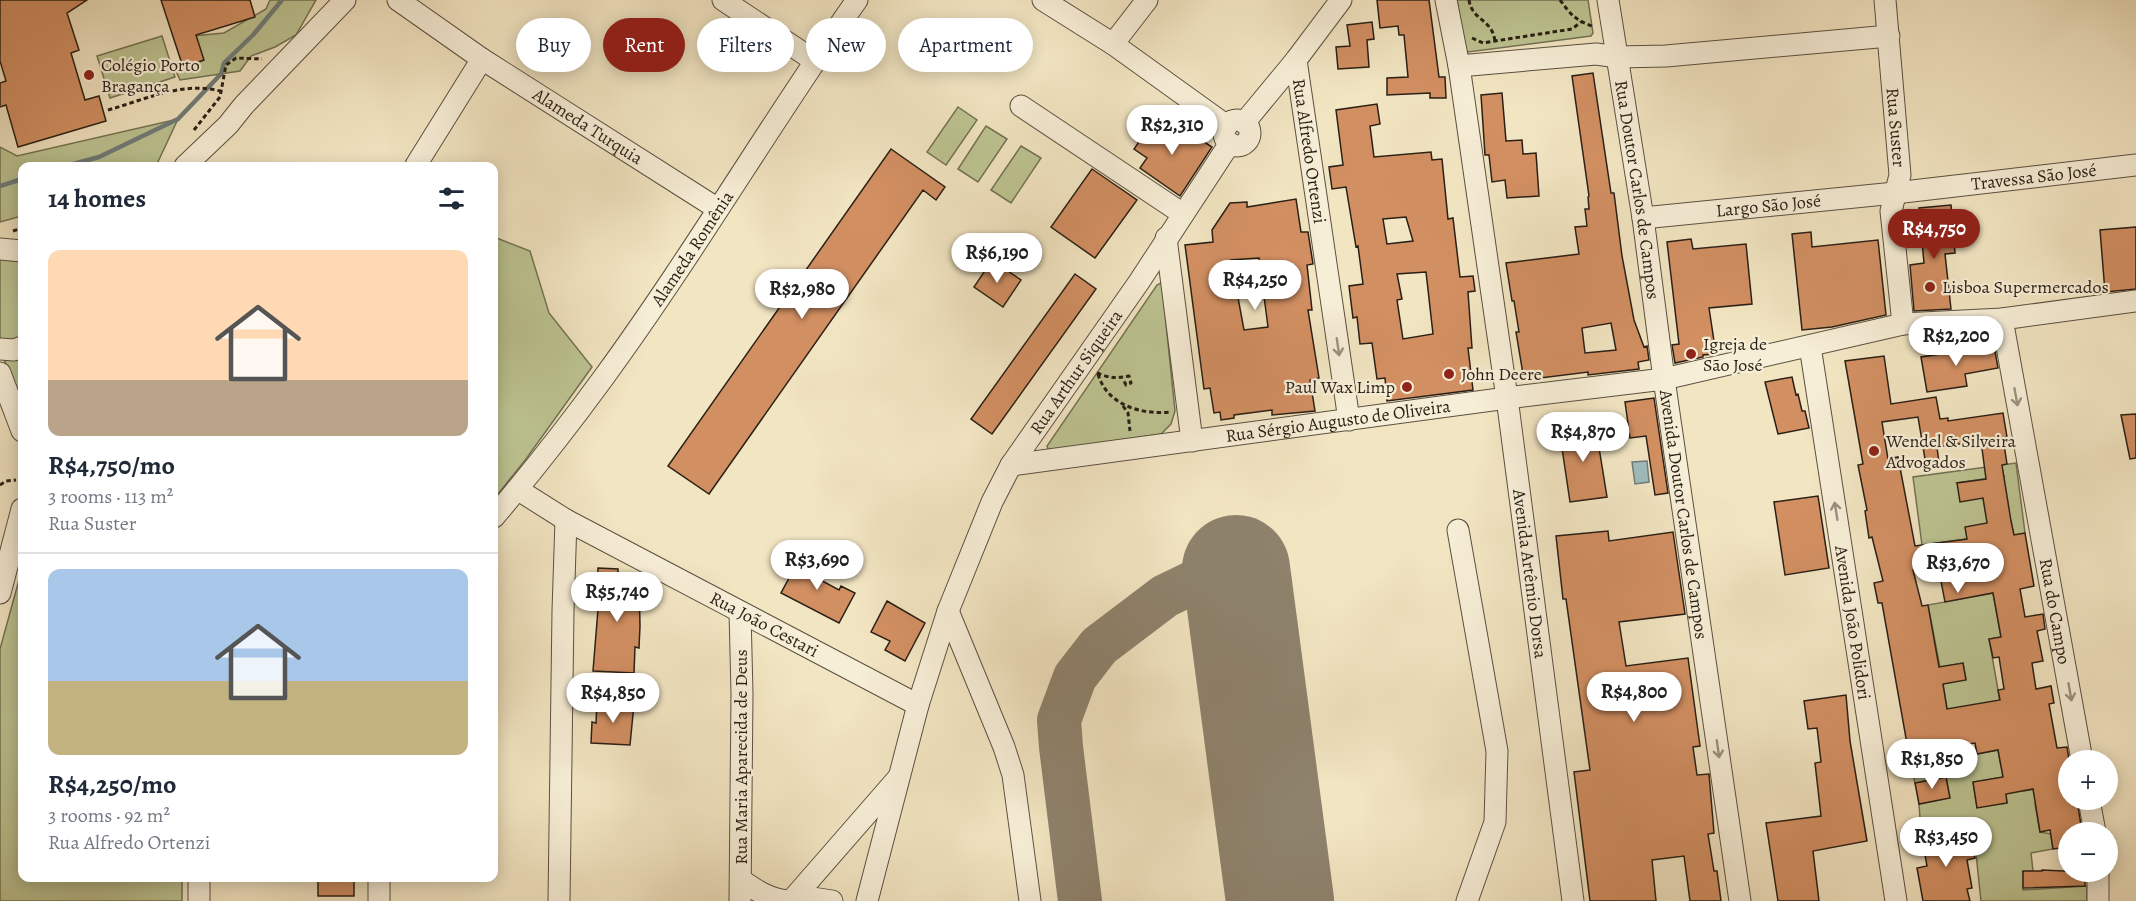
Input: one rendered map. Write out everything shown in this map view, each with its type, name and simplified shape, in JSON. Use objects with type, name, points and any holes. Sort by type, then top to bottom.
[{"type":"street","points":[[188,162],[228,125],[244,105],[345,0]]},
{"type":"street","name":"Alameda Turquia","points":[[398,0],[482,59],[718,209]]},
{"type":"street","points":[[723,0],[806,56]]},
{"type":"street","name":"Alameda Romênia","points":[[844,18],[857,0]]},
{"type":"street","points":[[1043,0],[1113,44],[1234,130]]},
{"type":"street","points":[[1113,44],[1147,0]]},
{"type":"street","name":"Rua Arthur Siqueira","points":[[867,901],[918,705],[948,611],[992,502],[1011,465],[1139,282],[1234,130],[1296,60],[1341,0]]},
{"type":"street","name":"Avenida Artêmio Dorsa","points":[[1446,0],[1459,66],[1507,398],[1573,901]]},
{"type":"street","name":"Rua Doutor Carlos de Campos","points":[[1608,0],[1643,218],[1664,379]]},
{"type":"street","name":"Rua Suster","points":[[1885,0],[1900,175],[1891,211],[1903,324]]},
{"type":"street","points":[[1459,66],[1596,54],[1618,57],[1678,55],[1889,36]]},
{"type":"street","points":[[418,162],[482,59]]},
{"type":"street","name":"Rua Alfredo Ortenzi","points":[[1296,60],[1349,420]]},
{"type":"street","name":"Alameda Romênia","points":[[498,512],[604,377],[718,209],[807,72]]},
{"type":"street","points":[[1021,106],[1183,214]]},
{"type":"street","name":"Travessa São José","points":[[1895,194],[2136,165]]},
{"type":"street","name":"Largo São José","points":[[1643,218],[1895,194]]},
{"type":"street","points":[[1166,238],[1192,441]]},
{"type":"street","name":"Rua Sérgio Augusto de Oliveira","points":[[1011,465],[1664,379],[1903,324],[2002,319],[2136,301]]},
{"type":"street","name":"Rua do Campo","points":[[2002,319],[2080,750]]},
{"type":"street","name":"Avenida João Polidori","points":[[1810,346],[1896,901]]},
{"type":"street","points":[[0,349],[18,348]]},
{"type":"street","points":[[0,373],[18,420]]},
{"type":"street","name":"Avenida Doutor Carlos de Campos","points":[[1664,379],[1740,901]]},
{"type":"street","name":"Rua João Cestari","points":[[517,489],[566,520],[918,705]]},
{"type":"street","points":[[559,901],[566,520]]},
{"type":"street","points":[[0,593],[18,524]]},
{"type":"street","points":[[1458,530],[1497,751],[1495,822],[1467,901]]},
{"type":"street","points":[[948,611],[1004,747],[1013,775],[1030,901]]},
{"type":"street","name":"Rua Maria Aparecida de Deus","points":[[740,612],[741,891]]},
{"type":"street","points":[[790,901],[902,773]]},
{"type":"street","points":[[199,882],[199,901]]},
{"type":"street","points":[[379,882],[379,901]]},
{"type":"street","points":[[2098,882],[2098,901]]},
{"type":"street","points":[[741,891],[761,894],[775,900],[790,901],[812,898],[832,901]]},
{"type":"path","points":[[1469,0],[1476,15],[1493,29],[1496,50]]},
{"type":"path","points":[[1560,0],[1567,12],[1595,28]]},
{"type":"path","points":[[1470,35],[1476,41],[1495,41],[1572,29],[1581,22]]},
{"type":"path","points":[[199,150],[220,97],[226,65],[236,58],[264,59]]},
{"type":"path","points":[[108,110],[179,90],[204,87],[220,91]]},
{"type":"path","points":[[1123,379],[1097,373],[1107,392],[1126,408],[1131,438]]},
{"type":"path","points":[[1120,404],[1150,411],[1167,413],[1175,411]]},
{"type":"path","points":[[0,485],[16,480]]},
{"type":"green space","points":[[270,0],[316,0],[296,35],[275,47],[251,56],[240,71],[180,80],[176,71],[202,61],[193,36],[224,33],[266,9]]},
{"type":"green space","points":[[1457,0],[1588,0],[1593,33],[1591,36],[1468,52],[1465,50]]},
{"type":"green space","points":[[162,36],[175,77],[110,98],[97,56]]},
{"type":"green space","points":[[958,107],[977,120],[946,165],[927,152]]},
{"type":"green space","points":[[178,119],[158,162],[18,162],[18,217],[0,222],[0,147],[17,156]]},
{"type":"green space","points":[[986,126],[1007,139],[978,182],[958,169]]},
{"type":"green space","points":[[1021,146],[1041,158],[1011,203],[991,190]]},
{"type":"green space","points":[[498,239],[530,251],[549,313],[592,367],[498,494]]},
{"type":"green space","points":[[0,259],[18,261],[18,341],[0,343]]},
{"type":"green space","points":[[1161,283],[1175,411],[1171,424],[1161,434],[1048,449],[1047,446],[1157,285]]},
{"type":"green space","points":[[18,357],[18,398],[4,359]]},
{"type":"green space","points":[[2016,463],[2025,533],[2014,535],[2011,521],[1966,527],[1967,539],[1922,545],[1913,477]],"holes":[[[2004,476],[1986,514],[1983,498],[1957,483]]]},
{"type":"green space","points":[[18,584],[18,882],[182,882],[182,901],[0,901],[0,649]]},
{"type":"green space","points":[[1993,593],[2001,637],[1989,639],[2003,718],[1950,727],[1943,684],[1966,679],[1963,663],[1940,667],[1928,605]]},
{"type":"green space","points":[[1954,747],[1958,757],[1998,750],[2001,766],[2024,791],[2053,786],[2035,804],[2040,832],[2051,834],[2053,849],[2031,853],[2033,871],[2023,872],[2023,890],[2087,886],[2087,901],[1981,901],[1973,825],[1921,832],[1919,804],[1949,798],[1946,777],[1915,783],[1909,755]],"holes":[[[2003,777],[2007,803],[1977,807],[1973,782]]]},
{"type":"water","points":[[1647,461],[1649,482],[1635,484],[1632,462]]},
{"type":"building","points":[[0,0],[87,0],[67,13],[79,50],[71,53],[85,100],[99,96],[106,121],[18,147],[6,105],[0,107],[0,83],[6,81],[0,61]]},
{"type":"building","points":[[161,0],[250,0],[255,17],[196,35],[204,60],[183,67]]},
{"type":"building","points":[[1377,0],[1429,0],[1439,77],[1445,77],[1446,98],[1430,98],[1430,93],[1387,95],[1387,78],[1408,77],[1404,35],[1399,35],[1398,26],[1380,28]]},
{"type":"building","points":[[1372,22],[1374,39],[1367,40],[1369,67],[1338,69],[1336,47],[1350,46],[1347,25]]},
{"type":"building","points":[[1593,73],[1611,193],[1614,193],[1622,256],[1634,320],[1644,347],[1647,346],[1649,360],[1638,362],[1639,369],[1588,375],[1588,372],[1524,380],[1516,332],[1519,332],[1506,263],[1579,254],[1575,227],[1587,226],[1585,209],[1589,209],[1589,196],[1572,76]],"holes":[[[1611,323],[1616,350],[1585,353],[1582,328]]]},
{"type":"building","points":[[1502,93],[1506,141],[1522,140],[1523,154],[1536,153],[1539,196],[1507,198],[1505,180],[1492,182],[1489,155],[1485,155],[1481,95]]},
{"type":"building","points":[[1377,104],[1380,124],[1370,126],[1374,157],[1431,152],[1432,160],[1442,159],[1448,219],[1453,218],[1460,277],[1473,276],[1474,283],[1475,291],[1468,292],[1472,348],[1468,348],[1473,390],[1387,401],[1385,378],[1377,379],[1372,343],[1360,344],[1357,317],[1353,318],[1349,286],[1363,284],[1346,187],[1332,189],[1329,167],[1343,165],[1336,110]],"holes":[[[1406,217],[1413,241],[1387,244],[1383,219]],[[1426,272],[1433,334],[1403,339],[1397,300],[1402,299],[1397,274]]]},
{"type":"building","points":[[1172,121],[1212,147],[1180,196],[1140,168],[1147,158],[1134,149],[1151,124],[1164,133]]},
{"type":"building","points":[[891,149],[945,187],[936,200],[923,190],[709,494],[668,466]]},
{"type":"building","points":[[1092,169],[1137,200],[1095,258],[1051,227]]},
{"type":"building","points":[[1296,199],[1301,232],[1308,232],[1313,264],[1307,265],[1312,310],[1308,310],[1319,378],[1310,380],[1315,411],[1272,415],[1272,410],[1234,415],[1234,418],[1221,420],[1220,412],[1214,413],[1210,388],[1204,389],[1185,245],[1213,242],[1212,230],[1230,203],[1247,202],[1247,207]],"holes":[[[1259,258],[1268,327],[1244,330],[1231,260]]]},
{"type":"building","points":[[1951,205],[1955,253],[1945,254],[1951,309],[1914,311],[1910,265],[1924,263],[1919,208]]},
{"type":"building","points":[[2136,227],[2136,289],[2105,292],[2100,230]]},
{"type":"building","points":[[1811,232],[1812,247],[1878,240],[1886,315],[1832,327],[1802,330],[1792,234]]},
{"type":"building","points":[[1691,239],[1693,249],[1746,244],[1752,304],[1709,308],[1716,354],[1703,355],[1703,357],[1675,363],[1672,345],[1679,344],[1667,242]]},
{"type":"building","points":[[992,260],[1021,280],[1003,307],[974,287]]},
{"type":"building","points":[[1075,274],[1096,289],[992,434],[971,419]]},
{"type":"building","points":[[1994,346],[1998,368],[1965,374],[1967,386],[1927,392],[1921,357]]},
{"type":"building","points":[[1884,356],[1891,404],[1936,397],[1940,419],[1948,418],[1948,421],[2003,413],[2007,437],[2003,438],[2007,464],[2002,465],[2011,521],[2014,535],[2025,533],[2034,586],[2020,589],[2025,617],[2043,614],[2045,629],[2037,631],[2043,661],[2032,663],[2036,689],[2051,686],[2054,703],[2049,704],[2057,748],[2067,747],[2067,750],[2058,750],[2058,810],[2079,810],[2080,822],[2058,822],[2058,848],[2053,849],[2050,830],[2040,832],[2033,789],[2006,794],[2007,803],[1977,808],[1973,782],[2003,777],[1998,750],[1977,754],[1975,743],[1909,755],[1882,603],[1878,603],[1874,583],[1883,581],[1872,537],[1869,538],[1865,511],[1867,510],[1858,465],[1863,464],[1845,361]],"holes":[[[1918,417],[1926,465],[1939,463],[1937,447],[1981,441],[1986,479],[1957,483],[1960,502],[1983,498],[1987,523],[1965,527],[1967,539],[1915,546],[1898,457],[1888,459],[1882,422]],[[1913,570],[1939,571],[1945,602],[1993,593],[2001,637],[1989,639],[1993,658],[1999,657],[2004,689],[1998,690],[2000,700],[1947,709],[1943,684],[1966,680],[1963,663],[1939,667],[1928,605],[1922,606]]]},
{"type":"building","points":[[1792,377],[1796,395],[1798,394],[1802,411],[1805,411],[1809,428],[1778,434],[1765,382]]},
{"type":"building","points":[[1654,398],[1668,493],[1655,495],[1646,436],[1630,438],[1625,402]]},
{"type":"building","points":[[2136,414],[2136,458],[2130,459],[2121,415]]},
{"type":"building","points":[[1595,423],[1607,497],[1570,502],[1559,428]]},
{"type":"building","points":[[1818,496],[1829,568],[1785,575],[1774,502]]},
{"type":"building","points":[[1608,531],[1609,541],[1673,532],[1685,614],[1619,622],[1626,666],[1688,658],[1700,746],[1693,747],[1697,775],[1709,774],[1714,833],[1708,834],[1721,901],[1690,901],[1684,856],[1652,860],[1656,901],[1590,901],[1574,772],[1590,770],[1566,599],[1563,599],[1556,536]]},
{"type":"building","points":[[802,554],[817,563],[811,575],[839,590],[841,586],[855,593],[839,623],[781,593]]},
{"type":"building","points":[[598,568],[618,569],[618,579],[639,580],[639,648],[635,647],[634,673],[593,671],[599,597],[597,597]]},
{"type":"building","points":[[887,601],[925,623],[905,661],[885,650],[890,641],[871,632]]},
{"type":"building","points":[[1846,695],[1850,741],[1867,841],[1813,851],[1819,901],[1778,901],[1766,823],[1821,816],[1815,763],[1821,762],[1817,728],[1808,729],[1804,701]]},
{"type":"building","points":[[597,701],[634,704],[630,745],[591,743],[592,722],[596,723]]},
{"type":"building","points":[[1946,777],[1950,798],[1919,804],[1915,783]]},
{"type":"building","points":[[1940,828],[1942,840],[1970,835],[1975,858],[1967,860],[1972,888],[1967,889],[1970,901],[1923,901],[1917,868],[1927,866],[1921,832]]},
{"type":"building","points":[[2023,871],[2058,871],[2058,882],[2085,882],[2085,886],[2023,888]]},
{"type":"building","points":[[318,882],[354,882],[354,896],[318,896]]},
{"type":"waterway","points":[[81,162],[99,157],[178,119],[221,74],[224,63],[253,35],[282,0]]},
{"type":"waterway","points":[[0,186],[18,180]]},
{"type":"taxiway","points":[[1080,901],[1059,720],[1075,677],[1099,646],[1165,596],[1192,583],[1236,569]]},
{"type":"runway","points":[[1236,569],[1280,901]]},
{"type":"place","name":"Colégio Porto Bragança","points":[[89,75]]},
{"type":"place","name":"Lisboa Supermercados","points":[[1930,287]]},
{"type":"place","name":"Igreja de São José","points":[[1691,354]]},
{"type":"place","name":"John Deere","points":[[1449,374]]},
{"type":"place","name":"Paul Wax Limp","points":[[1407,387]]},
{"type":"place","name":"Wendel & Silveira Advogados","points":[[1874,451]]}]
